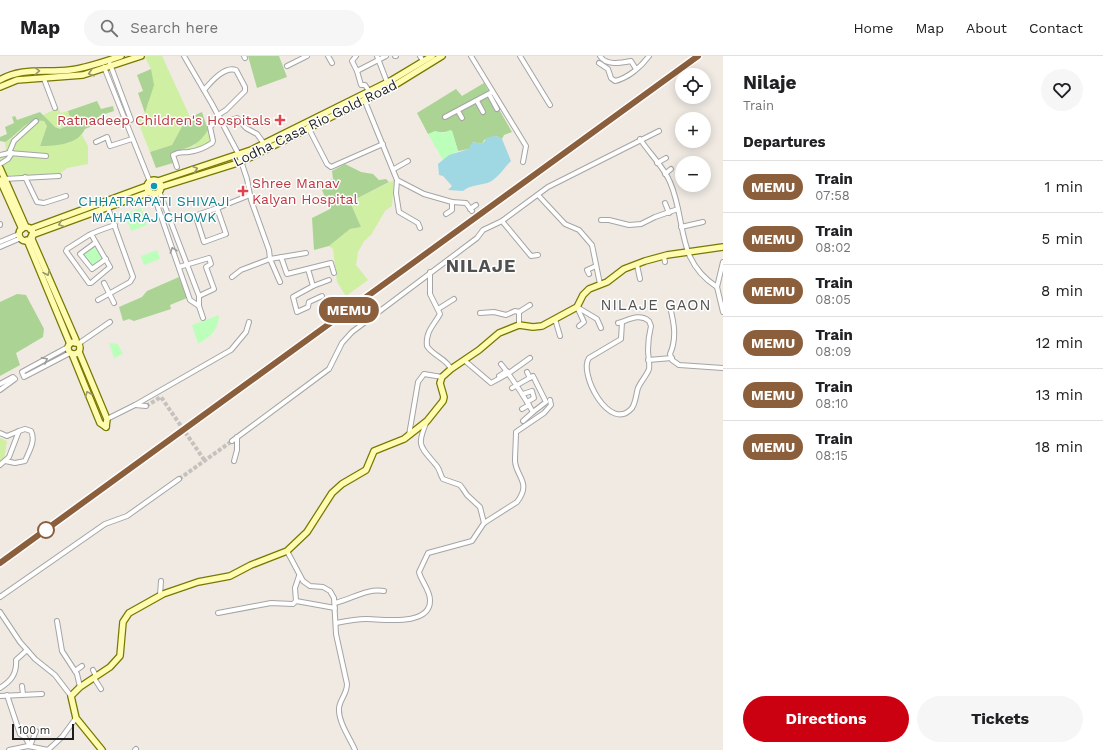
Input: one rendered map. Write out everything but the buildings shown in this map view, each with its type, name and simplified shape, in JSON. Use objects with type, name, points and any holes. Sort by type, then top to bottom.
[{"type":"street","points":[[0,80],[16,72],[70,70],[102,63],[121,56]]},
{"type":"street","points":[[0,87],[17,80],[83,75],[141,56]]},
{"type":"street","points":[[184,56],[219,116],[239,155],[250,195],[269,250],[270,259],[280,282]]},
{"type":"street","points":[[287,66],[307,56]]},
{"type":"street","points":[[328,56],[332,63]]},
{"type":"street","points":[[356,56],[352,61],[361,85],[365,86],[369,91]]},
{"type":"street","points":[[357,71],[378,58],[386,56]]},
{"type":"street","name":"Lodha Casa Rio Gold Road","points":[[363,97],[369,91],[387,82],[422,59],[432,56]]},
{"type":"street","name":"Lodha Casa Rio Gold Road","points":[[153,188],[154,180],[158,181],[265,146],[363,97],[395,85],[442,56]]},
{"type":"street","points":[[471,56],[497,109]]},
{"type":"street","points":[[520,56],[550,105]]},
{"type":"street","points":[[600,56],[602,60],[614,64],[631,61],[636,69]]},
{"type":"street","points":[[599,63],[608,69],[611,78],[615,81],[625,78],[649,56]]},
{"type":"street","points":[[378,58],[387,82]]},
{"type":"street","points":[[108,60],[131,120]]},
{"type":"street","points":[[102,63],[153,188],[174,230],[199,296],[198,306],[203,318]]},
{"type":"street","points":[[177,167],[173,155],[175,153],[183,151],[188,152],[212,144],[213,141],[210,127],[219,116],[245,91],[245,87],[236,70],[229,69],[216,78],[204,90]]},
{"type":"street","points":[[44,79],[55,108]]},
{"type":"street","points":[[445,117],[458,112],[490,93]]},
{"type":"street","points":[[490,93],[526,146],[523,162]]},
{"type":"street","points":[[363,97],[394,169],[397,180],[396,193],[399,212],[414,221],[420,228]]},
{"type":"street","points":[[477,101],[482,112]]},
{"type":"street","points":[[458,112],[462,118]]},
{"type":"street","points":[[222,123],[237,118],[246,128],[257,134],[265,146]]},
{"type":"street","points":[[0,164],[8,159],[14,141],[36,121]]},
{"type":"street","points":[[308,125],[326,164],[331,167],[383,144]]},
{"type":"street","points":[[232,441],[277,406],[329,369],[342,343],[352,332],[477,238],[484,230],[502,221],[548,187],[659,131]]},
{"type":"street","points":[[96,142],[107,137],[110,146],[132,139]]},
{"type":"street","points":[[640,140],[670,182],[678,209],[684,244],[688,252],[702,276],[717,287]]},
{"type":"street","name":"Lodha Casa Rio Gold Road","points":[[0,242],[153,188],[241,162],[265,146]]},
{"type":"street","points":[[0,155],[10,153],[46,156]]},
{"type":"street","points":[[657,163],[666,158]]},
{"type":"street","points":[[394,169],[408,161]]},
{"type":"street","points":[[665,174],[671,169]]},
{"type":"street","points":[[1,171],[2,188],[26,234]]},
{"type":"street","points":[[2,180],[26,177],[59,176]]},
{"type":"street","points":[[26,177],[37,202],[44,203],[66,196]]},
{"type":"street","points":[[2,180],[76,340],[72,348],[22,372],[24,377],[72,348],[110,322]]},
{"type":"street","points":[[397,180],[418,192],[452,202],[466,203],[471,210],[476,205]]},
{"type":"street","points":[[153,188],[190,300],[198,306]]},
{"type":"street","points":[[217,208],[226,234],[204,242],[196,217],[217,208],[250,195]]},
{"type":"street","points":[[538,195],[565,224],[580,230],[593,248],[600,284]]},
{"type":"street","points":[[446,214],[452,210],[452,202]]},
{"type":"street","points":[[665,203],[669,213]]},
{"type":"street","points":[[98,300],[130,282],[133,277],[107,204]]},
{"type":"street","points":[[601,220],[609,220],[629,225],[641,224],[655,217],[678,209]]},
{"type":"street","points":[[502,221],[531,256],[538,255]]},
{"type":"street","points":[[681,227],[703,222]]},
{"type":"street","points":[[91,234],[95,243],[99,246],[110,269],[88,283],[66,251],[91,234],[115,225]]},
{"type":"street","points":[[167,232],[174,230]]},
{"type":"street","name":"Lodha Casa Rio Gold Road","points":[[0,247],[26,234]]},
{"type":"street","points":[[95,243],[80,254],[92,269],[106,259]]},
{"type":"street","points":[[71,696],[80,687],[110,667],[120,656],[124,617],[160,595],[198,582],[230,576],[287,551],[306,532],[332,493],[342,484],[366,470],[374,451],[409,436],[428,421],[443,401],[444,397],[440,384],[442,377],[451,368],[479,350],[499,333],[519,325],[537,327],[555,319],[577,306],[583,295],[589,289],[607,282],[624,269],[664,260],[688,252],[723,247]]},
{"type":"street","points":[[232,277],[241,270],[270,259],[306,253]]},
{"type":"street","points":[[281,257],[287,274],[331,263],[334,273]]},
{"type":"street","points":[[179,267],[209,258],[211,264],[206,267],[214,289],[199,296]]},
{"type":"street","points":[[723,262],[717,287],[723,312]]},
{"type":"street","points":[[637,265],[640,280]]},
{"type":"street","points":[[589,274],[587,270],[596,266]]},
{"type":"street","points":[[308,269],[313,286]]},
{"type":"street","points":[[430,272],[430,294],[440,314],[434,321],[429,332],[427,346],[433,354],[448,363],[451,368]]},
{"type":"street","points":[[322,296],[310,302],[308,307],[297,312],[293,297],[313,286],[329,280]]},
{"type":"street","points":[[185,284],[193,282]]},
{"type":"street","points":[[104,283],[114,303]]},
{"type":"street","points":[[438,309],[454,299]]},
{"type":"street","points":[[480,313],[494,312],[506,315],[515,311],[519,312],[530,305]]},
{"type":"street","points":[[577,306],[584,322],[579,326]]},
{"type":"street","points":[[577,306],[597,319],[600,328]]},
{"type":"street","points":[[670,307],[675,325],[674,345],[670,354],[672,358],[679,365],[723,368]]},
{"type":"street","points":[[519,312],[519,325]]},
{"type":"street","points":[[639,316],[644,317],[649,321],[648,360],[647,373],[638,388],[632,407],[625,413],[619,415],[608,410],[602,405],[589,380],[586,362],[589,358],[620,341],[620,323],[639,316]]},
{"type":"street","points":[[555,319],[560,336]]},
{"type":"street","points":[[106,419],[135,405],[231,350],[246,332],[249,322]]},
{"type":"street","points":[[72,348],[79,352],[106,419],[106,427],[100,423],[72,348]]},
{"type":"street","points":[[464,360],[491,383],[530,358]]},
{"type":"street","points":[[648,360],[672,358]]},
{"type":"street","points":[[501,364],[517,385],[533,412]]},
{"type":"street","points":[[499,376],[508,372]]},
{"type":"street","points":[[527,372],[530,378]]},
{"type":"street","points":[[409,436],[418,382],[424,374],[442,377]]},
{"type":"street","points":[[0,384],[13,377],[16,379],[0,390]]},
{"type":"street","points":[[512,388],[530,378],[535,377],[546,400],[546,402],[523,421]]},
{"type":"street","points":[[522,409],[534,398],[532,391],[523,394]]},
{"type":"street","points":[[336,623],[368,619],[410,619],[420,616],[430,606],[430,600],[419,572],[425,556],[431,551],[466,544],[472,541],[484,523],[518,502],[521,498],[523,482],[515,462],[516,432],[544,413],[551,405],[550,400]]},
{"type":"street","points":[[135,405],[146,406]]},
{"type":"street","points":[[428,421],[420,441],[422,449],[437,466],[443,479],[460,485],[467,495],[480,506],[484,523]]},
{"type":"street","points":[[0,433],[7,436],[25,428],[32,431],[34,439],[24,461],[15,463],[6,461],[0,464]]},
{"type":"street","points":[[6,461],[19,431]]},
{"type":"street","points":[[234,461],[238,450],[237,437]]},
{"type":"street","points":[[0,597],[105,524],[128,516],[179,479]]},
{"type":"street","points":[[287,551],[299,576],[310,586],[323,587],[330,591],[335,605],[336,634],[347,684],[347,692],[340,703],[339,715],[355,750]]},
{"type":"street","points":[[296,601],[295,588],[299,576]]},
{"type":"street","points":[[160,595],[161,581]]},
{"type":"street","points":[[218,613],[271,603],[289,605],[295,603],[296,601],[335,605],[367,591],[384,591]]},
{"type":"street","points":[[0,612],[27,650],[55,675],[71,696],[76,718],[102,750]]},
{"type":"street","points":[[57,620],[62,651],[79,677],[80,687]]},
{"type":"street","points":[[0,688],[12,678],[17,669],[16,660],[27,650]]},
{"type":"street","points":[[75,671],[82,666]]},
{"type":"street","points":[[93,670],[101,689]]},
{"type":"street","points":[[22,686],[23,694]]},
{"type":"street","points":[[0,696],[42,694]]},
{"type":"street","points":[[7,695],[20,734],[25,737],[30,746]]},
{"type":"street","points":[[9,750],[30,746],[48,750],[62,737],[76,718]]},
{"type":"street","points":[[30,746],[32,736],[36,731]]},
{"type":"green space","points":[[162,56],[190,117],[186,119],[172,145],[150,152],[137,119],[144,115],[149,102],[151,69],[145,57]]},
{"type":"green space","points":[[248,56],[279,56],[287,77],[257,88]]},
{"type":"green space","points":[[151,69],[154,85],[145,113],[138,93],[143,91],[137,75]]},
{"type":"green space","points":[[484,83],[512,132],[504,135],[502,139],[496,136],[484,140],[482,144],[473,142],[469,149],[458,151],[452,131],[428,134],[417,113],[456,89],[462,96]]},
{"type":"green space","points":[[97,101],[101,109],[113,106],[114,111],[99,116],[100,123],[85,129],[77,138],[66,144],[40,146],[47,126],[44,121],[37,121],[27,124],[10,139],[5,142],[0,141],[0,137],[7,134],[5,127],[14,123],[12,117],[15,116],[17,120],[40,112],[55,127],[60,129],[68,125],[70,117],[68,111]]},
{"type":"green space","points":[[58,108],[61,113],[68,111],[70,117],[68,125],[60,129],[50,124],[43,115]]},
{"type":"green space","points":[[202,112],[208,130],[204,136],[192,146],[171,153],[173,163],[156,168],[150,152],[172,145],[186,119]]},
{"type":"green space","points":[[36,120],[44,121],[47,126],[40,145],[69,143],[82,135],[88,146],[88,164],[67,168],[58,175],[11,175],[7,177],[0,161],[0,153],[6,150],[5,142],[14,137],[24,125]]},
{"type":"green space","points":[[208,130],[214,146],[186,155],[184,149],[194,146]]},
{"type":"green space","points":[[450,130],[452,131],[458,151],[443,160],[428,134],[435,131],[444,133]]},
{"type":"green space","points":[[345,164],[361,172],[373,174],[379,180],[386,179],[389,182],[350,202],[361,227],[350,229],[329,246],[314,250],[312,218],[330,209],[319,183],[333,179],[332,171]]},
{"type":"green space","points":[[394,180],[392,206],[385,211],[371,235],[364,241],[358,252],[356,265],[368,280],[346,296],[337,282],[333,249],[329,246],[350,229],[361,227],[350,202]]},
{"type":"green space","points":[[141,208],[147,225],[131,231],[125,214]]},
{"type":"green space","points":[[95,246],[105,259],[92,268],[82,254]]},
{"type":"green space","points":[[157,250],[160,259],[144,265],[141,256]]},
{"type":"green space","points":[[179,277],[187,298],[170,305],[171,309],[134,321],[129,319],[123,321],[119,307],[142,297],[147,291]]},
{"type":"green space","points":[[17,294],[26,295],[44,329],[43,337],[16,353],[20,365],[0,376],[0,302]]},
{"type":"green space","points":[[219,315],[217,325],[213,332],[198,344],[192,325]]},
{"type":"green space","points":[[109,343],[118,344],[123,354],[114,358]]},
{"type":"green space","points":[[0,438],[7,441],[4,460],[0,462]]},
{"type":"water","points":[[496,136],[502,139],[511,161],[490,182],[469,187],[463,191],[448,190],[452,186],[443,176],[439,175],[438,164],[449,155],[469,149],[473,142],[482,144],[488,137]]},
{"type":"tunnel","points":[[146,406],[161,397],[205,461]]},
{"type":"tunnel","points":[[179,479],[232,441]]},
{"type":"railway","points":[[0,563],[698,56]]},
{"type":"train","name":"MEMU","points":[[0,563],[195,423],[698,56]]},
{"type":"place","name":"Ratnadeep Children's Hospitals","points":[[280,120]]},
{"type":"place","name":"CHHATRAPATI SHIVAJI MAHARAJ CHOWK","points":[[154,186]]},
{"type":"place","name":"Shree Manav Kalyan Hospital","points":[[243,191]]},
{"type":"district","name":"NILAJE","points":[[481,266]]},
{"type":"district","name":"NILAJE GAON","points":[[656,305]]}]
